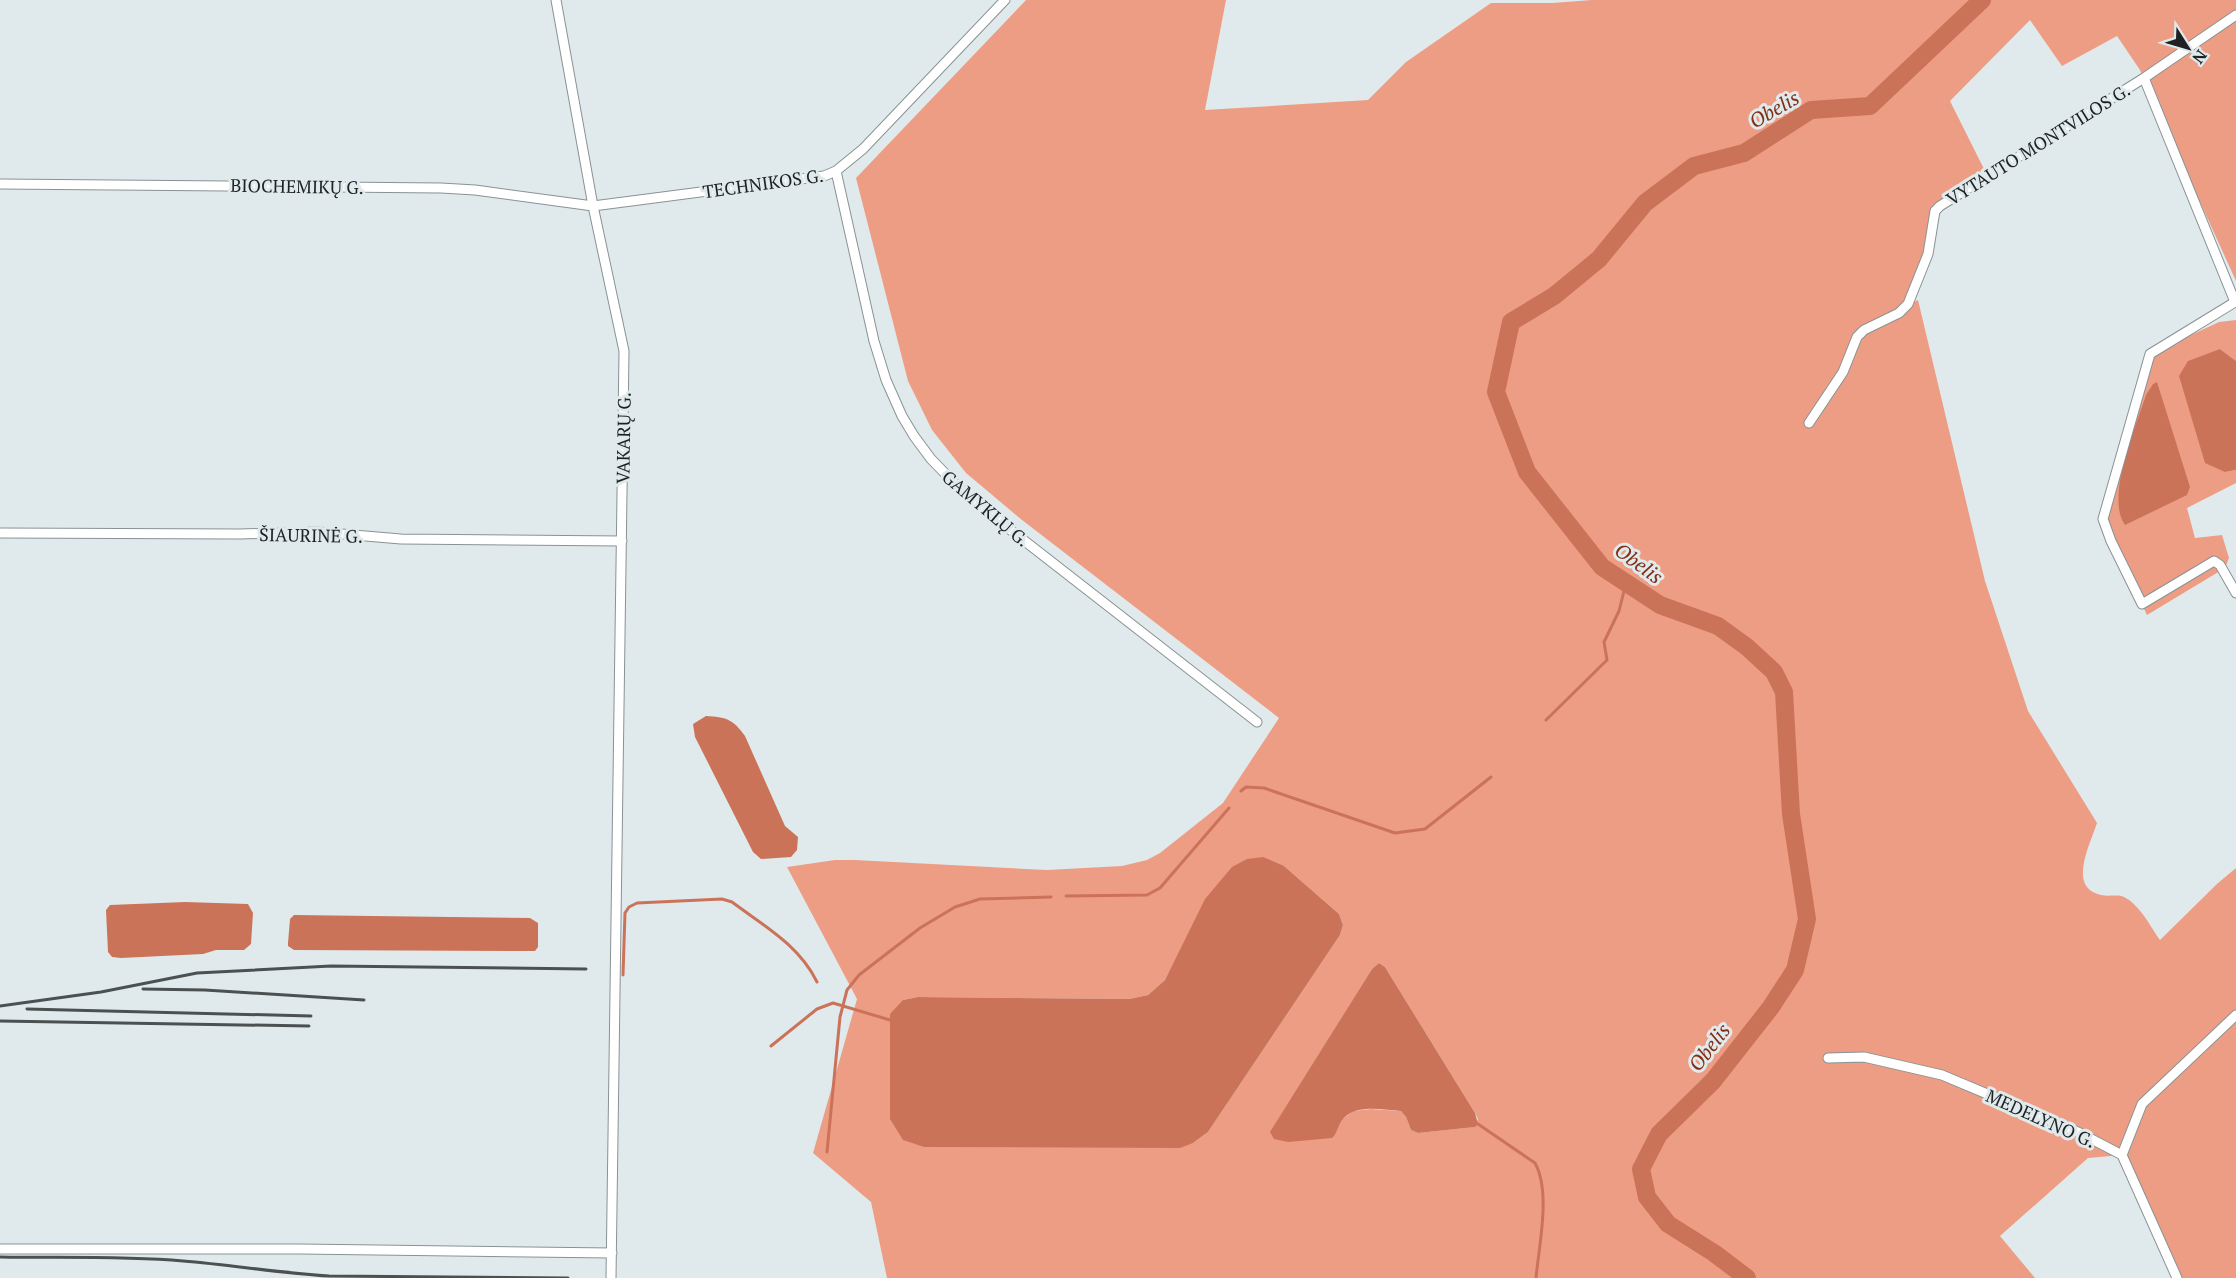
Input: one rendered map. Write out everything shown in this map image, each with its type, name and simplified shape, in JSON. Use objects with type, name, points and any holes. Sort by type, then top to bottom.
[{"type":"street","name":"VAKARŲ G.","points":[[556,0],[593,206],[624,351],[611,1278]]},
{"type":"street","name":"TECHNIKOS G.","points":[[593,206],[824,176],[836,171],[863,148],[1005,0]]},
{"type":"street","name":"VYTAUTO MONTVILOS G.","points":[[1809,423],[1843,372],[1857,337],[1864,330],[1899,313],[1908,304],[1928,254],[1935,211],[1940,206],[2144,78],[2236,15]]},
{"type":"street","points":[[2144,78],[2235,302],[2150,354],[2103,519],[2111,541],[2142,604],[2214,561],[2220,565],[2236,593]]},
{"type":"street","name":"GAMYKLŲ G.","points":[[836,171],[880,363],[902,416],[931,459],[968,496],[1257,722]]},
{"type":"street","name":"BIOCHEMIKŲ G.","points":[[0,184],[441,188],[475,190],[593,206]]},
{"type":"street","name":"ŠIAURINĖ G.","points":[[0,533],[318,532],[401,539],[622,541]]},
{"type":"street","points":[[2177,1278],[2122,1155],[2142,1104],[2236,1015]]},
{"type":"street","name":"MEDELYNO G.","points":[[1828,1058],[1864,1057],[1942,1075],[2080,1133],[2122,1155]]},
{"type":"street","points":[[0,1249],[300,1249],[612,1253]]},
{"type":"shaded area","points":[[1026,0],[1226,0],[1205,110],[1368,100],[1406,62],[1491,3],[1552,3],[1592,0],[2236,0],[2236,281],[2140,70],[2117,36],[2062,66],[2030,20],[1950,101],[1987,175],[1940,206],[1928,254],[1909,304],[1918,300],[1985,581],[2028,711],[2097,823],[2086,854],[2083,875],[2085,884],[2091,891],[2101,895],[2122,896],[2130,901],[2140,910],[2160,940],[2236,868],[2236,1278],[2177,1278],[2122,1155],[2088,1158],[2000,1236],[2035,1278],[887,1278],[871,1202],[813,1153],[857,999],[787,867],[835,860],[855,860],[1047,870],[1122,866],[1147,860],[1160,853],[1223,803],[1279,718],[1022,520],[966,473],[932,430],[908,381],[856,178]],"holes":[[[1284,866],[1339,914],[1343,925],[1340,935],[1208,1132],[1193,1143],[903,1000],[918,997],[1129,999],[1148,995],[1165,980],[1182,948]],[[1379,963],[1385,967],[1475,1113],[1478,1119],[1474,1127],[1418,1133],[1411,1130],[1401,1111],[1371,1109],[1353,1111],[1343,1119],[1271,1132],[1372,969]]]},
{"type":"shaded area","points":[[2236,320],[2236,361],[2220,349],[2225,472],[2236,470],[2236,483],[2187,508],[2195,538],[2222,535],[2229,558],[2225,568],[2147,615],[2111,541],[2103,519],[2150,354],[2219,322]]},
{"type":"shaded area","points":[[2220,349],[2236,361],[2236,470],[2225,472],[2205,463],[2179,376],[2188,361]]},
{"type":"shaded area","points":[[2157,382],[2190,487],[2187,495],[2125,525],[2120,513],[2118,498],[2124,462],[2146,395]]},
{"type":"shaded area","points":[[706,716],[728,720],[745,736],[785,826],[798,837],[797,850],[791,857],[761,859],[753,852],[695,737],[693,724]]},
{"type":"shaded area","points":[[1263,857],[1284,866],[1339,914],[1343,925],[1340,935],[1208,1132],[1193,1143],[1180,1148],[924,1147],[903,1140],[890,1119],[890,1014],[903,1000],[918,997],[1129,999],[1148,995],[1165,980],[1205,899],[1232,867],[1247,859]]},
{"type":"shaded area","points":[[185,902],[248,904],[253,913],[251,944],[244,950],[216,950],[203,954],[121,958],[112,957],[108,952],[106,910],[110,905]]},
{"type":"shaded area","points":[[294,915],[530,918],[538,923],[538,947],[535,951],[294,950],[288,946],[288,943],[290,919]]},
{"type":"shaded area","points":[[1379,963],[1385,967],[1475,1113],[1478,1124],[1475,1127],[1418,1133],[1411,1130],[1401,1111],[1363,1109],[1344,1118],[1332,1138],[1288,1142],[1274,1139],[1270,1132],[1372,969]]},
{"type":"waterway","name":"Obelis","points":[[1747,1278],[1714,1253],[1668,1224],[1647,1197],[1641,1169],[1659,1134],[1713,1081],[1771,1007],[1795,970],[1807,919],[1791,814],[1784,692],[1774,672],[1747,647],[1718,626],[1660,605],[1602,567],[1527,472],[1496,392],[1511,322],[1554,296],[1599,259],[1645,203],[1694,166],[1744,153],[1811,110],[1870,106],[1982,0]]},
{"type":"waterway","points":[[1546,720],[1607,660],[1604,642],[1619,611],[1626,583]]},
{"type":"waterway","points":[[1241,791],[1246,787],[1264,788],[1395,833],[1425,829],[1491,777]]},
{"type":"waterway","points":[[1066,896],[1147,895],[1160,888],[1229,808]]},
{"type":"waterway","points":[[827,1152],[840,1017],[847,990],[859,975],[920,928],[955,907],[980,899],[1051,897]]},
{"type":"waterway","points":[[623,975],[625,913],[629,907],[637,903],[722,899],[732,902],[780,937],[801,957],[817,982]]},
{"type":"waterway","points":[[771,1046],[817,1009],[833,1003],[890,1020]]},
{"type":"waterway","points":[[1478,1124],[1535,1163],[1540,1175],[1543,1219],[1536,1278]]},
{"type":"railway","points":[[0,1006],[101,992],[197,973],[331,966],[586,969]]},
{"type":"railway","points":[[143,989],[205,990],[364,1000]]},
{"type":"railway","points":[[27,1009],[311,1016]]},
{"type":"railway","points":[[0,1021],[309,1026]]},
{"type":"railway","points":[[0,1257],[160,1259],[329,1276],[568,1278]]}]
